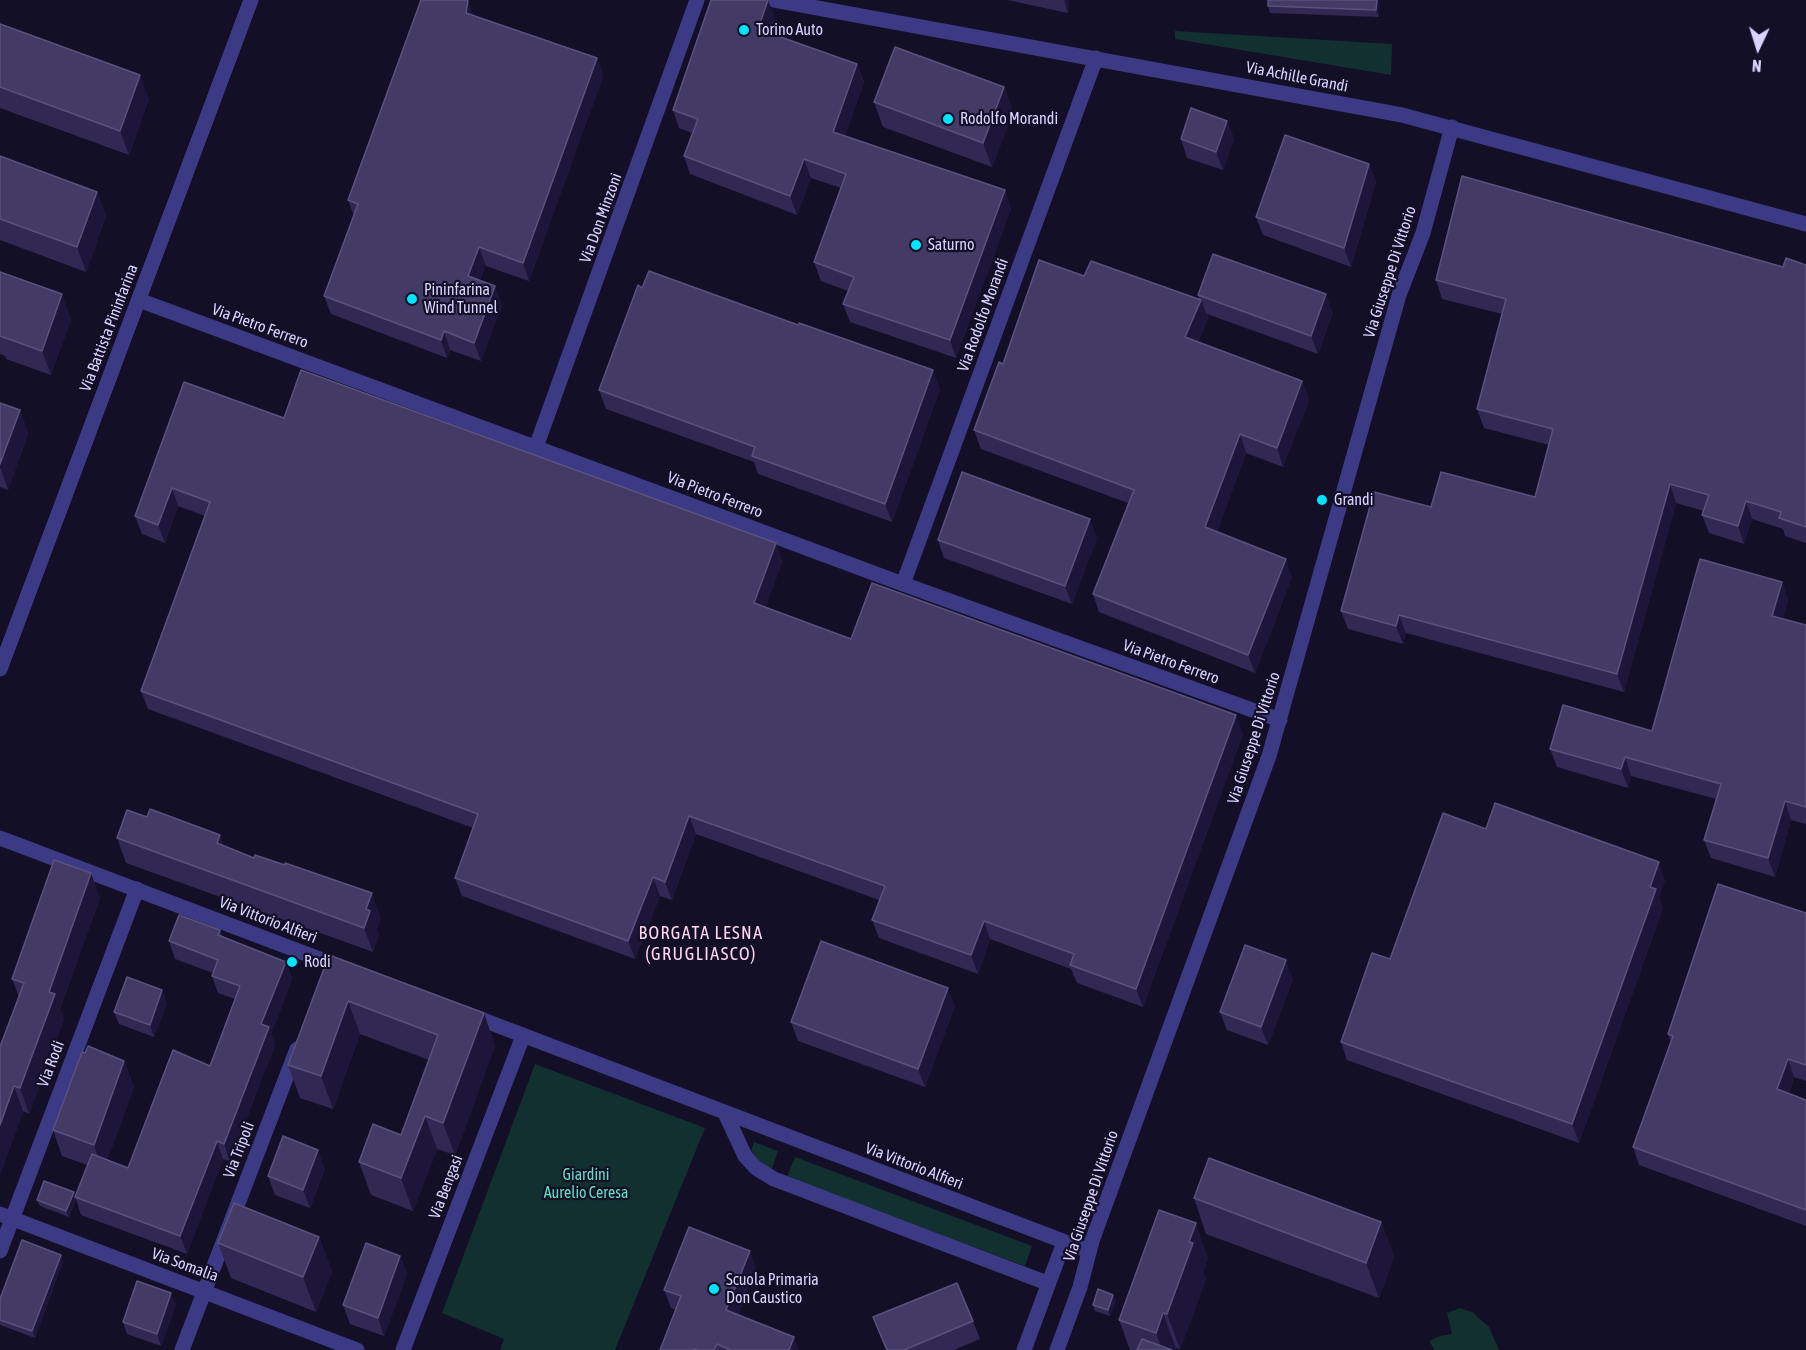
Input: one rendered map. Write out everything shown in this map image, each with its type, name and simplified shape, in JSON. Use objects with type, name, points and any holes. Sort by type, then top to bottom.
[{"type":"street","name":"Via Battista Pininfarina","points":[[0,669],[251,0]]},
{"type":"street","name":"Via Don Minzoni","points":[[536,447],[698,0]]},
{"type":"street","name":"Via Achille Grandi","points":[[774,0],[1402,115],[1806,225]]},
{"type":"street","name":"Via Rodolfo Morandi","points":[[903,584],[1096,58]]},
{"type":"street","name":"Via Giuseppe Di Vittorio","points":[[1057,1350],[1080,1287],[1089,1251],[1269,756],[1399,295],[1423,233],[1452,127]]},
{"type":"street","name":"Via Pietro Ferrero","points":[[138,300],[903,584],[1280,720]]},
{"type":"street","name":"Via Vittorio Alfieri","points":[[0,838],[362,975]]},
{"type":"street","name":"Via Rodi","points":[[0,1251],[6,1216],[137,889]]},
{"type":"street","points":[[324,979],[330,963]]},
{"type":"street","name":"Via Vittorio Alfieri","points":[[458,1011],[1089,1251]]},
{"type":"street","name":"Via Bengasi","points":[[403,1350],[523,1036]]},
{"type":"street","name":"Via Tripoli","points":[[182,1350],[301,1040]]},
{"type":"street","points":[[725,1113],[745,1156],[756,1168],[774,1179],[1047,1283]]},
{"type":"street","name":"Via Somalia","points":[[6,1216],[357,1350]]},
{"type":"street","name":"Via Giuseppe Di Vittorio","points":[[1024,1350],[1064,1242]]},
{"type":"green space","points":[[1175,31],[1392,44],[1391,75],[1175,39]]},
{"type":"green space","name":"Giardini Aurelio Ceresa","points":[[535,1064],[705,1128],[615,1350],[500,1350],[504,1339],[442,1313]]},
{"type":"green space","points":[[754,1142],[778,1151],[771,1171],[751,1151]]},
{"type":"green space","points":[[795,1157],[1032,1246],[1025,1266],[787,1177]]},
{"type":"green space","points":[[1460,1308],[1472,1312],[1489,1327],[1499,1350],[1433,1350],[1429,1341],[1452,1334],[1447,1313]]},
{"type":"building","points":[[421,0],[466,0],[468,1],[466,13],[597,58],[523,263],[479,247],[468,276],[495,286],[474,343],[444,331],[441,340],[324,296],[358,204],[348,200]]},
{"type":"building","points":[[711,0],[768,0],[758,29],[857,64],[833,132],[1005,190],[950,340],[843,304],[854,277],[814,262],[846,174],[804,159],[790,196],[684,156],[698,119],[673,110]]},
{"type":"building","points":[[1268,0],[1377,0],[1376,10],[1268,6]]},
{"type":"building","points":[[0,24],[140,75],[120,131],[0,87]]},
{"type":"building","points":[[895,47],[1004,87],[983,143],[874,102]]},
{"type":"building","points":[[1191,108],[1227,121],[1216,152],[1181,139]]},
{"type":"building","points":[[1285,135],[1369,164],[1344,248],[1256,217]]},
{"type":"building","points":[[0,156],[97,192],[77,247],[0,219]]},
{"type":"building","points":[[1462,176],[1783,267],[1786,258],[1806,265],[1806,527],[1779,518],[1781,512],[1746,501],[1738,526],[1702,515],[1709,495],[1670,484],[1617,674],[1399,615],[1396,626],[1341,611],[1374,492],[1431,507],[1441,472],[1535,497],[1553,429],[1477,409],[1506,299],[1436,280]]},
{"type":"building","points":[[1213,254],[1326,294],[1311,336],[1198,295]]},
{"type":"building","points":[[1039,260],[1084,276],[1091,261],[1201,300],[1185,337],[1302,381],[1277,448],[1240,434],[1205,527],[1286,559],[1248,655],[1093,594],[1134,490],[974,430],[999,362],[1003,364]]},
{"type":"building","points":[[649,271],[798,325],[799,323],[933,370],[885,504],[752,456],[755,447],[599,390],[638,285],[642,288]]},
{"type":"building","points":[[0,272],[62,294],[42,351],[0,336]]},
{"type":"building","points":[[301,370],[776,543],[754,603],[851,639],[872,583],[1236,715],[1136,989],[1070,965],[1074,954],[984,921],[971,955],[872,920],[885,886],[689,816],[665,882],[653,877],[628,941],[455,878],[478,814],[141,691],[210,502],[172,488],[158,525],[135,516],[184,382],[284,418]]},
{"type":"building","points":[[0,403],[20,410],[0,464]]},
{"type":"building","points":[[962,472],[1090,519],[1065,586],[938,540]]},
{"type":"building","points":[[1700,559],[1782,582],[1772,616],[1806,625],[1806,807],[1785,801],[1768,858],[1704,840],[1721,784],[1625,757],[1621,769],[1550,749],[1563,705],[1652,731]]},
{"type":"building","points":[[1495,803],[1659,862],[1650,887],[1656,889],[1572,1124],[1341,1042],[1372,953],[1390,959],[1443,813],[1486,829]]},
{"type":"building","points":[[150,809],[220,835],[217,843],[254,858],[255,855],[285,865],[285,863],[372,893],[366,909],[370,911],[364,928],[117,838],[127,810],[147,817]]},
{"type":"building","points":[[54,860],[91,873],[49,992],[55,994],[20,1088],[14,1086],[0,1125],[0,1047],[24,983],[12,979]]},
{"type":"building","points":[[1718,884],[1806,913],[1806,1065],[1788,1059],[1777,1089],[1806,1100],[1806,1210],[1633,1147],[1673,1036],[1668,1034]]},
{"type":"building","points":[[179,915],[220,930],[218,935],[286,962],[261,1024],[269,1027],[224,1144],[217,1141],[180,1236],[75,1197],[92,1154],[128,1168],[173,1050],[210,1066],[240,986],[212,976],[218,960],[169,941]]},
{"type":"building","points":[[821,941],[948,988],[918,1069],[791,1022]]},
{"type":"building","points":[[1245,945],[1286,960],[1261,1027],[1220,1012]]},
{"type":"building","points":[[329,955],[484,1013],[443,1123],[425,1116],[401,1178],[359,1162],[373,1124],[401,1135],[438,1035],[348,1001],[321,1076],[288,1065]]},
{"type":"building","points":[[127,977],[162,990],[150,1025],[114,1012]]},
{"type":"building","points":[[88,1046],[124,1061],[94,1145],[53,1130],[82,1052],[85,1053]]},
{"type":"building","points":[[283,1136],[318,1150],[303,1190],[268,1176]]},
{"type":"building","points":[[1209,1158],[1381,1222],[1366,1263],[1194,1198]]},
{"type":"building","points":[[44,1181],[74,1192],[66,1211],[37,1200]]},
{"type":"building","points":[[234,1203],[319,1237],[303,1277],[218,1243]]},
{"type":"building","points":[[1159,1210],[1196,1223],[1189,1242],[1193,1243],[1167,1314],[1163,1313],[1156,1333],[1119,1320]]},
{"type":"building","name":"Scuola Primaria Don Caustico","points":[[689,1227],[750,1251],[726,1310],[794,1337],[789,1350],[731,1350],[717,1344],[714,1350],[660,1350],[681,1296],[664,1290]]},
{"type":"building","points":[[22,1240],[61,1255],[32,1331],[0,1320],[0,1299]]},
{"type":"building","points":[[366,1243],[400,1256],[378,1318],[343,1305]]},
{"type":"building","points":[[137,1281],[171,1293],[157,1334],[123,1322]]},
{"type":"building","points":[[957,1283],[973,1321],[904,1350],[887,1350],[873,1317]]},
{"type":"building","points":[[1098,1289],[1113,1295],[1108,1310],[1093,1305]]},
{"type":"building","points":[[1142,1339],[1172,1350],[1137,1350]]},
{"type":"place","name":"Torino Auto","points":[[744,30]]},
{"type":"place","name":"Rodolfo Morandi","points":[[948,119]]},
{"type":"place","name":"Saturno","points":[[916,245]]},
{"type":"place","name":"Pininfarina Wind Tunnel","points":[[412,299]]},
{"type":"place","name":"Grandi","points":[[1322,500]]},
{"type":"place","name":"Rodi","points":[[292,962]]},
{"type":"place","name":"Scuola Primaria Don Caustico","points":[[714,1289]]},
{"type":"district","name":"BORGATA LESNA (GRUGLIASCO)","points":[[701,943]]}]
